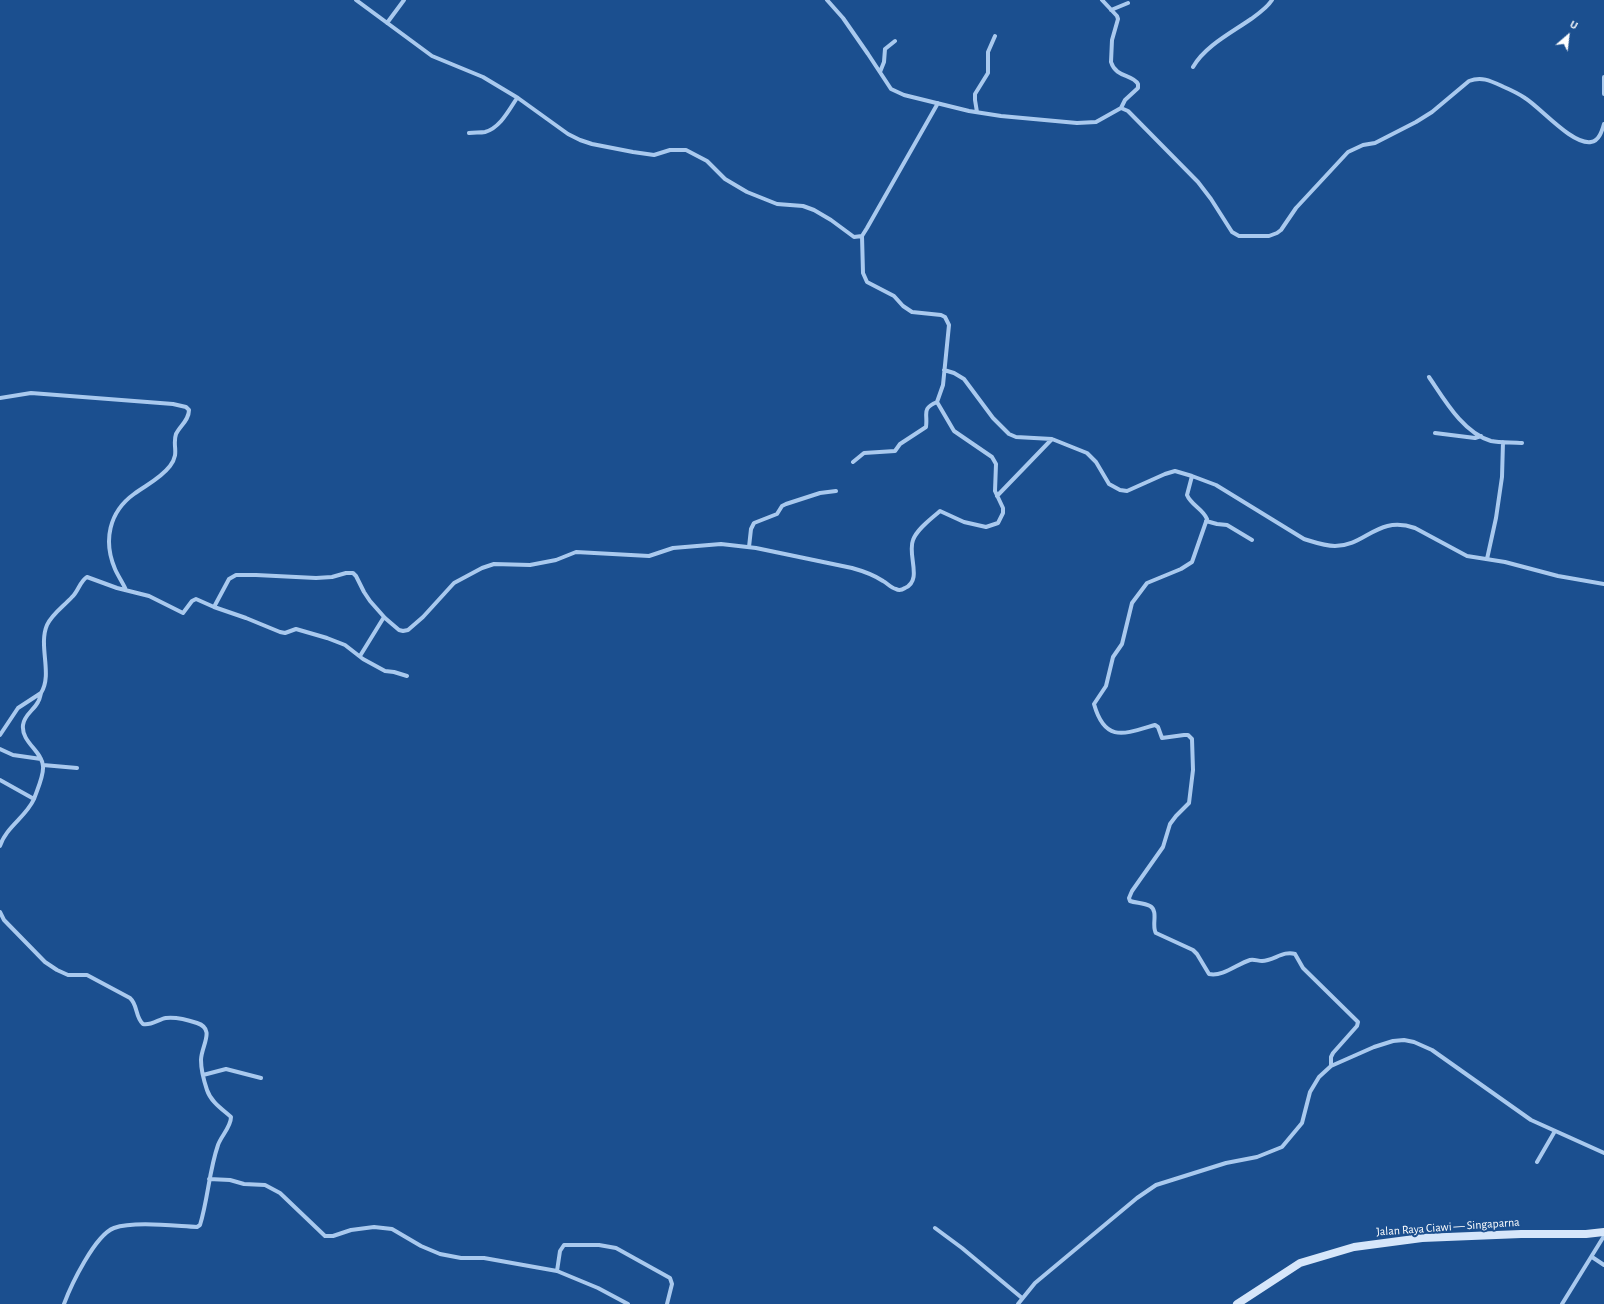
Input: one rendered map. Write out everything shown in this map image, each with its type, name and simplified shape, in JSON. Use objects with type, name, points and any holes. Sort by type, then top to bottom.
[{"type":"main road","name":"Jalan Raya Ciawi — Singaparna","points":[[1237,1304],[1300,1263],[1354,1247],[1422,1238],[1521,1234],[1586,1234],[1604,1232]]},
{"type":"street","points":[[356,0],[432,56],[483,77],[517,98],[568,134],[580,140],[626,151],[654,154],[670,150],[686,150],[707,161],[725,179],[747,192],[777,204],[803,206],[814,210],[831,220],[850,235],[858,238],[862,236]]},
{"type":"street","points":[[387,23],[404,0]]},
{"type":"street","points":[[827,0],[842,18],[891,88],[896,92],[977,112],[1089,123],[1096,122],[1121,108],[1125,100],[1138,86],[1136,82],[1117,72],[1111,62],[1112,40],[1118,19],[1112,10],[1102,0]]},
{"type":"street","points":[[1193,67],[1198,57],[1258,14],[1272,0]]},
{"type":"street","points":[[1112,10],[1128,3]]},
{"type":"street","points":[[977,112],[975,94],[988,73],[987,57],[995,36]]},
{"type":"street","points":[[880,72],[884,62],[885,49],[895,41]]},
{"type":"street","points":[[1604,77],[1604,94]]},
{"type":"street","points":[[1121,108],[1134,115],[1198,182],[1211,199],[1228,227],[1239,236],[1269,236],[1277,233],[1285,226],[1296,208],[1348,152],[1363,145],[1375,143],[1416,122],[1432,112],[1469,81],[1476,78],[1486,79],[1525,98],[1559,127],[1584,142],[1590,143],[1595,141],[1599,137],[1604,124]]},
{"type":"street","points":[[468,133],[485,132],[493,128],[500,122],[517,98]]},
{"type":"street","points":[[853,462],[864,453],[895,451],[900,444],[926,427],[925,412],[928,407],[937,402],[943,385],[949,325],[948,321],[941,315],[912,312],[903,306],[894,296],[867,282],[863,273],[862,236],[938,103]]},
{"type":"street","points":[[944,370],[954,373],[964,379],[993,418],[1009,434],[1016,437],[1052,439],[1087,453],[1096,462],[1109,484],[1120,490],[1127,491],[1164,474],[1175,472],[1192,476],[1216,485],[1304,539],[1319,543],[1335,546],[1341,545],[1353,542],[1373,531],[1393,524],[1406,525],[1415,528],[1462,554],[1505,562],[1558,576],[1604,584]]},
{"type":"street","points":[[1429,377],[1455,415],[1481,436],[1491,441],[1522,443]]},
{"type":"street","points":[[0,398],[31,393],[173,404],[186,407],[190,410],[187,419],[176,434],[175,458],[170,467],[152,483],[133,495],[123,504],[118,509],[112,521],[109,549],[115,568],[126,590]]},
{"type":"street","points":[[214,607],[229,579],[236,575],[256,574],[316,578],[353,573],[370,601],[384,617],[399,630],[403,631],[408,630],[423,617],[454,583],[482,568],[494,564],[530,565],[556,560],[576,552],[649,556],[673,548],[713,544],[749,547],[852,568],[867,573],[896,590],[900,590],[907,588],[912,581],[914,574],[911,548],[912,541],[940,512],[964,522],[986,527],[998,523],[1003,513],[1001,501],[995,491],[996,464],[992,457],[954,431],[937,402]]},
{"type":"street","points":[[1435,433],[1475,438],[1481,436]]},
{"type":"street","points":[[997,496],[1052,439]]},
{"type":"street","points":[[1486,559],[1496,518],[1502,478],[1503,442]]},
{"type":"street","points":[[1192,476],[1187,495],[1190,502],[1205,514],[1206,521],[1192,562],[1181,569],[1147,583],[1132,603],[1122,644],[1113,658],[1106,686],[1094,704],[1109,731],[1123,733],[1155,725],[1158,727],[1162,738],[1188,735],[1192,739],[1193,770],[1189,803],[1170,824],[1163,847],[1132,891],[1129,898],[1130,901],[1150,906],[1153,910],[1154,929],[1156,933],[1193,950],[1209,974],[1222,972],[1250,960],[1263,961],[1288,953],[1295,954],[1303,968],[1358,1022],[1358,1026],[1333,1053],[1331,1057],[1331,1066]]},
{"type":"street","points":[[749,547],[751,530],[754,523],[776,515],[782,506],[786,504],[820,493],[836,491]]},
{"type":"street","points":[[1206,521],[1216,524],[1225,524],[1252,540]]},
{"type":"street","points":[[0,846],[7,832],[30,808],[40,782],[43,765],[41,759],[24,734],[23,728],[25,719],[29,712],[38,703],[45,684],[45,631],[50,620],[74,596],[84,579],[87,577],[149,596],[184,612],[192,601],[196,599],[280,632],[285,633],[296,629],[327,638],[345,645],[385,671],[407,676]]},
{"type":"street","points":[[360,656],[384,617]]},
{"type":"street","points":[[0,735],[18,708],[41,693]]},
{"type":"street","points":[[0,749],[14,755],[41,759]]},
{"type":"street","points":[[43,765],[77,768]]},
{"type":"street","points":[[0,780],[34,799]]},
{"type":"street","points":[[0,912],[4,920],[46,962],[57,970],[68,975],[87,975],[130,998],[135,1004],[139,1020],[143,1024],[148,1025],[168,1018],[195,1022],[204,1026],[207,1032],[201,1059],[207,1091],[213,1101],[231,1117],[229,1125],[219,1143],[209,1179],[199,1226],[147,1224],[114,1228],[103,1235],[86,1260],[74,1279],[64,1304]]},
{"type":"street","points":[[1018,1304],[1035,1283],[1137,1198],[1156,1185],[1226,1163],[1257,1157],[1282,1147],[1302,1123],[1310,1092],[1319,1077],[1331,1066],[1374,1047],[1393,1041],[1404,1040],[1414,1042],[1432,1050],[1531,1120],[1604,1153]]},
{"type":"street","points":[[203,1075],[226,1069],[260,1078]]},
{"type":"street","points":[[1537,1162],[1555,1131]]},
{"type":"street","points":[[209,1179],[230,1180],[244,1184],[265,1185],[272,1188],[280,1193],[325,1236],[334,1236],[351,1230],[374,1227],[392,1229],[421,1246],[440,1254],[462,1258],[484,1258],[557,1271],[598,1288],[628,1304]]},
{"type":"street","points":[[935,1228],[962,1248],[1022,1298]]},
{"type":"street","points":[[1562,1304],[1604,1236]]},
{"type":"street","points":[[557,1271],[560,1251],[564,1245],[599,1245],[616,1248],[670,1278],[672,1284],[667,1304]]},
{"type":"street","points":[[1592,1257],[1604,1265]]}]
